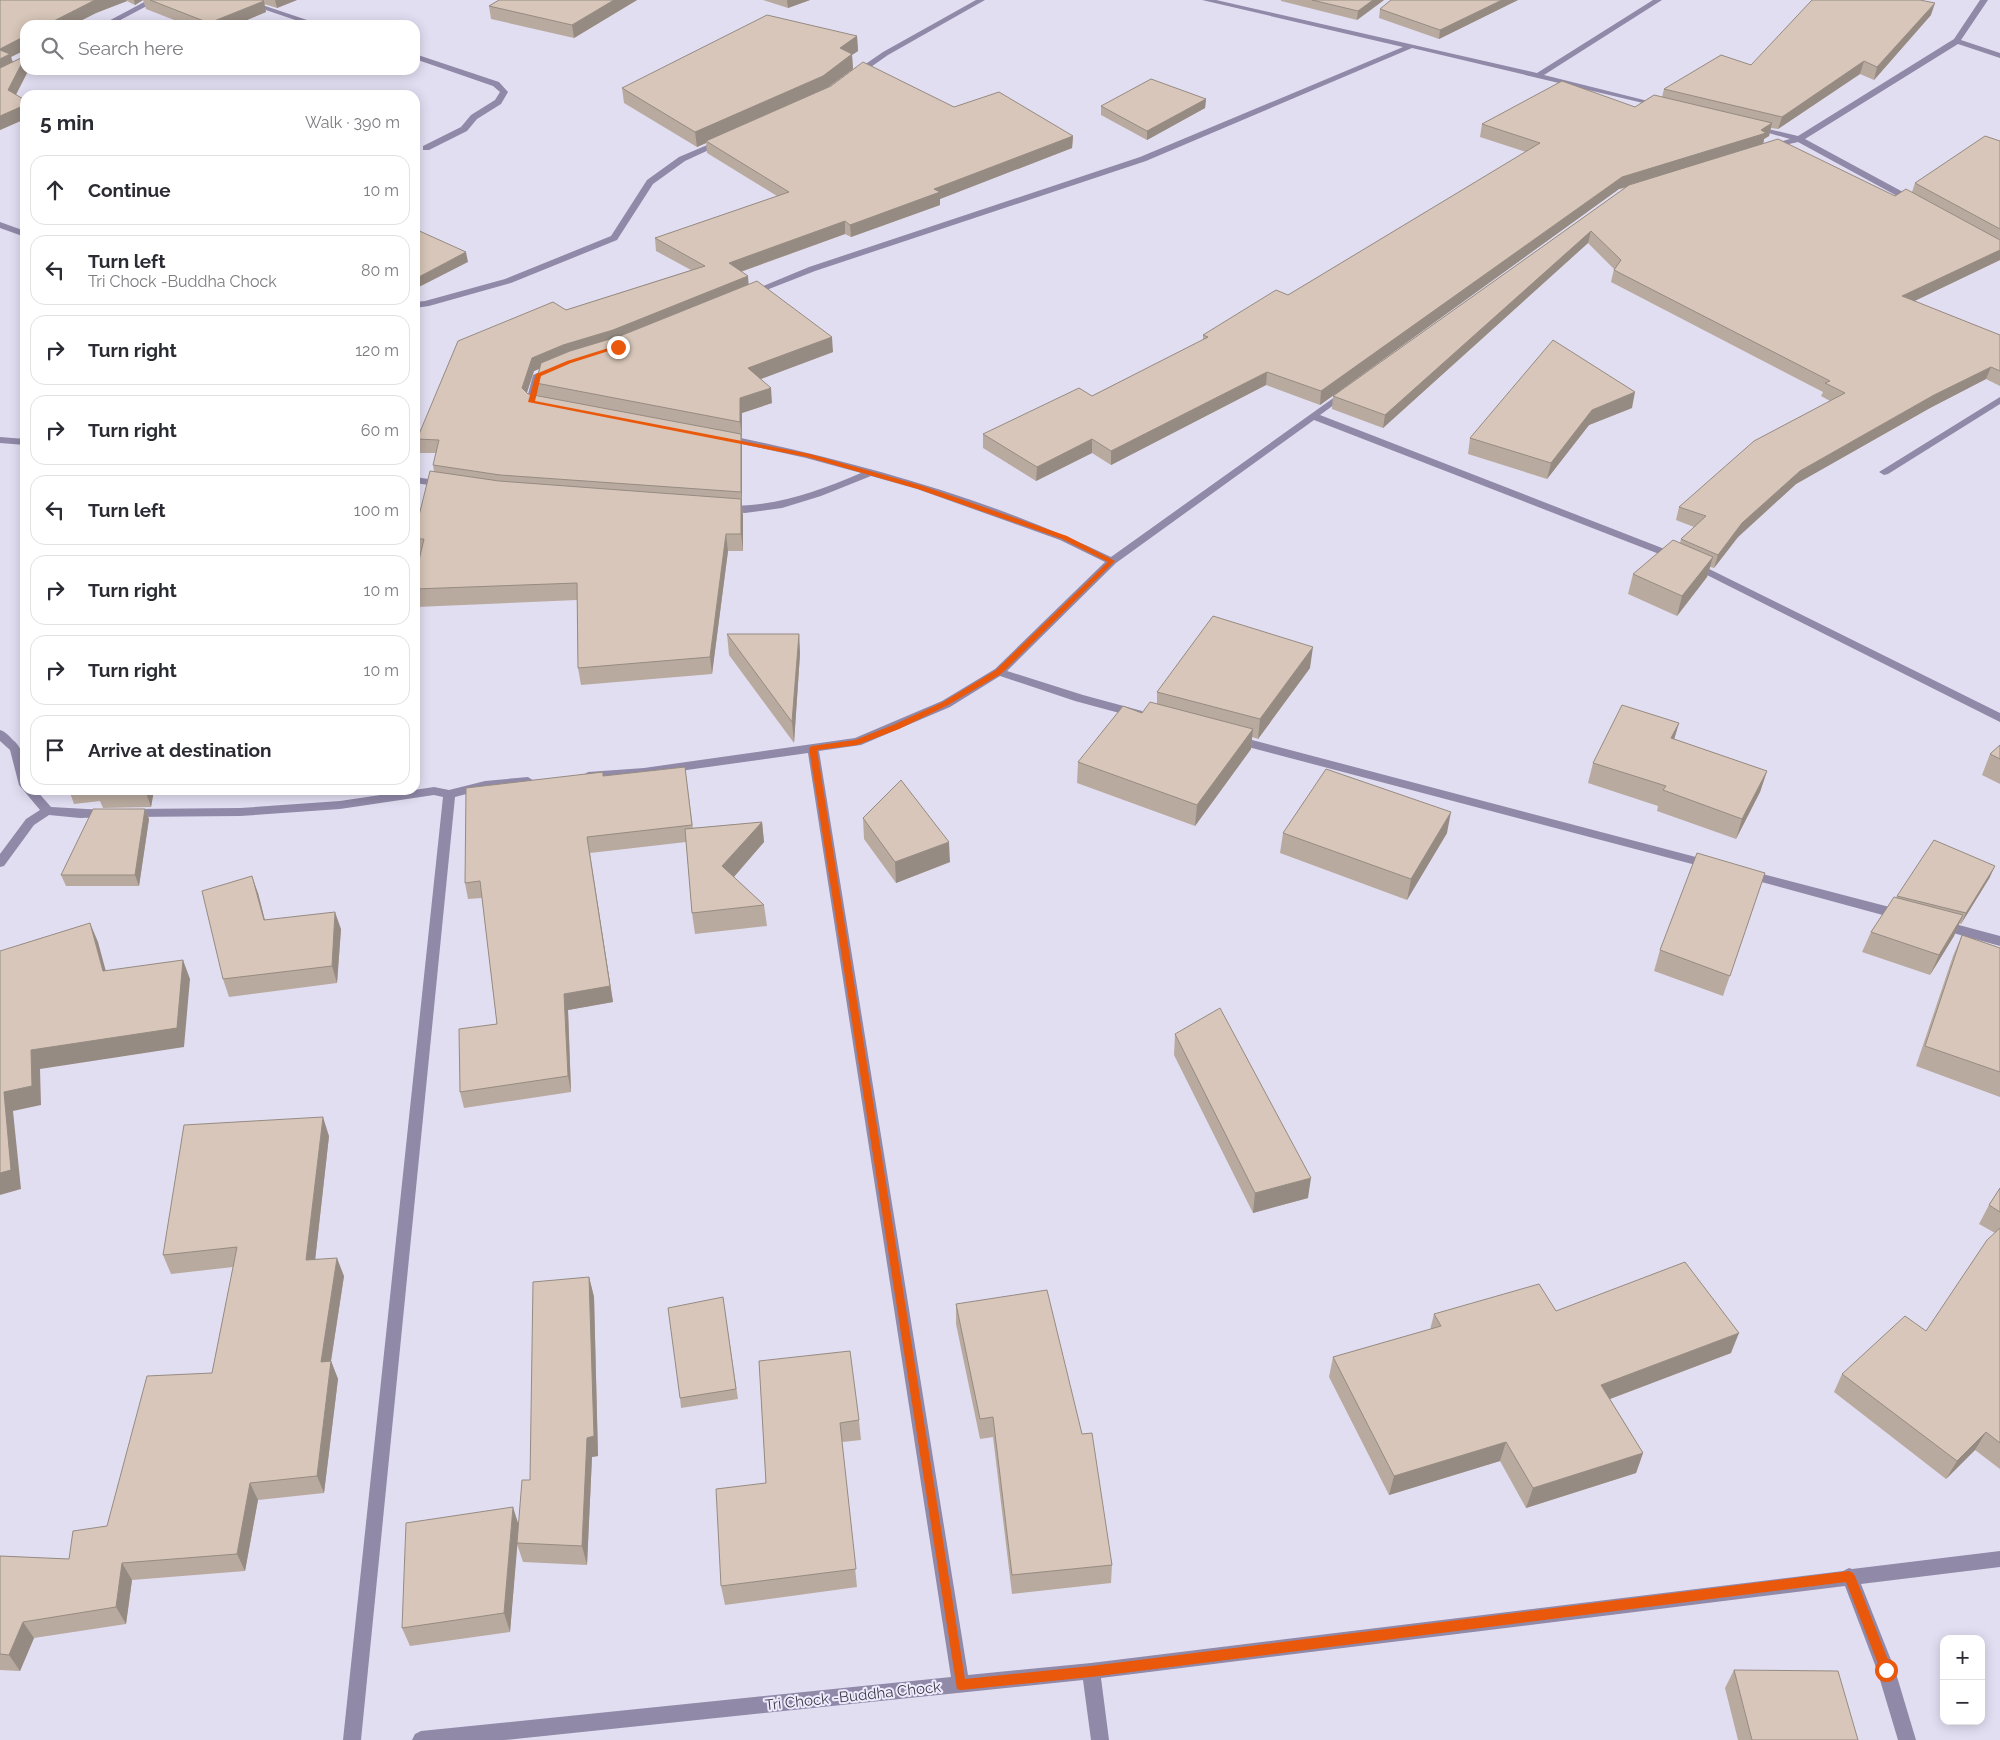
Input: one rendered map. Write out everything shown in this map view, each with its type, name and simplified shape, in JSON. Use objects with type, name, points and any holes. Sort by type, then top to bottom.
[{"type":"street","points":[[115,20],[154,0]]},
{"type":"street","points":[[240,0],[302,20]]},
{"type":"street","points":[[844,82],[902,44],[949,21],[981,0]]},
{"type":"street","points":[[1211,0],[1664,106]]},
{"type":"street","points":[[1538,76],[1658,0]]},
{"type":"street","points":[[1762,150],[1799,138],[1957,41],[1984,0]]},
{"type":"street","points":[[1957,41],[2000,56]]},
{"type":"street","points":[[738,299],[812,269],[1143,159],[1411,46]]},
{"type":"street","points":[[420,58],[496,84],[504,92],[498,102],[474,117],[464,129],[426,148]]},
{"type":"street","points":[[1751,127],[1799,138],[1922,206]]},
{"type":"street","points":[[420,305],[508,281],[614,238],[650,182],[682,159],[732,137]]},
{"type":"street","points":[[0,224],[20,232]]},
{"type":"street","points":[[550,406],[532,402],[538,375],[561,365]]},
{"type":"street","points":[[574,778],[644,772],[857,742],[896,727],[946,704],[999,672],[1112,561],[1352,387]]},
{"type":"street","points":[[1884,472],[2000,400]]},
{"type":"street","points":[[1313,416],[1690,563],[2000,718]]},
{"type":"street","points":[[718,437],[808,455],[921,487],[1064,538],[1112,561]]},
{"type":"street","points":[[0,440],[20,442]]},
{"type":"street","points":[[711,508],[749,511],[805,500],[870,472]]},
{"type":"street","points":[[420,481],[454,486]]},
{"type":"street","points":[[999,672],[1079,698],[1146,716]]},
{"type":"street","points":[[0,734],[16,749],[20,765]]},
{"type":"street","points":[[1223,736],[2000,941]]},
{"type":"street","points":[[812,748],[961,1685]]},
{"type":"street","points":[[420,792],[434,790],[449,794],[485,785],[545,780]]},
{"type":"street","points":[[352,1740],[353,1714],[449,794]]},
{"type":"street","points":[[33,795],[47,811]]},
{"type":"street","points":[[0,863],[30,822],[47,811],[80,814],[240,812],[340,805],[403,795]]},
{"type":"street","name":"Tri Chock -Buddha Chock","points":[[421,1740],[1091,1671],[1849,1576],[2000,1559]]},
{"type":"street","points":[[1849,1576],[1886,1670],[1907,1740]]},
{"type":"street","points":[[1091,1671],[1100,1740]]},
{"type":"building","points":[[0,0],[95,0],[56,20],[20,20],[20,39],[0,49]]},
{"type":"building","points":[[150,0],[264,1],[216,20],[201,20]]},
{"type":"building","points":[[499,0],[614,0],[572,25],[489,6]]},
{"type":"building","points":[[1312,0],[1373,0],[1358,11]]},
{"type":"building","points":[[1391,0],[1502,0],[1440,30],[1380,9]]},
{"type":"building","points":[[1812,0],[1920,0],[1935,3],[1877,67],[1864,61],[1782,117],[1664,89],[1721,55],[1751,65]]},
{"type":"building","points":[[767,15],[857,36],[840,48],[852,54],[823,76],[695,132],[622,88]]},
{"type":"building","points":[[0,50],[10,54],[0,59]]},
{"type":"building","points":[[20,58],[20,67],[8,90],[20,97],[20,107],[0,116],[0,68]]},
{"type":"building","points":[[863,62],[954,107],[999,92],[1073,136],[934,189],[940,192],[850,225],[845,221],[729,263],[748,276],[613,330],[563,345],[532,358],[522,388],[528,394],[741,434],[741,492],[500,475],[433,465],[439,440],[420,439],[420,432],[458,341],[553,302],[566,310],[705,266],[655,238],[789,192],[706,141],[831,86]]},
{"type":"building","points":[[1151,79],[1206,99],[1147,131],[1101,106]]},
{"type":"building","points":[[1562,81],[1635,107],[1654,95],[1772,123],[1761,130],[1766,133],[1622,177],[1321,391],[1267,372],[1111,451],[1092,439],[1037,467],[983,434],[1079,388],[1092,396],[1208,337],[1203,335],[1276,290],[1288,295],[1540,143],[1482,124]]},
{"type":"building","points":[[1985,136],[2000,141],[2000,229],[1915,183]]},
{"type":"building","points":[[1778,139],[1895,196],[1906,189],[2000,240],[2000,250],[1902,296],[2000,335],[2000,371],[1991,367],[1934,395],[1800,471],[1742,523],[1718,555],[1681,539],[1706,516],[1679,507],[1754,441],[1845,393],[1825,383],[1830,381],[1614,270],[1621,260],[1591,231],[1385,415],[1333,396],[1629,185]]},
{"type":"building","points":[[420,231],[466,252],[420,276]]},
{"type":"building","points":[[757,281],[832,337],[748,368],[771,388],[740,398],[740,422],[536,383],[541,363],[570,351],[620,336]]},
{"type":"building","points":[[1553,340],[1635,392],[1592,410],[1551,463],[1470,438]]},
{"type":"building","points":[[430,471],[499,481],[741,499],[741,534],[726,534],[710,657],[578,668],[577,583],[420,589],[420,556],[424,539],[420,539],[420,512]]},
{"type":"building","points":[[1673,540],[1713,557],[1682,596],[1633,574]]},
{"type":"building","points":[[1213,616],[1313,647],[1260,719],[1157,692]]},
{"type":"building","points":[[727,634],[799,634],[792,722]]},
{"type":"building","points":[[1150,702],[1253,729],[1197,805],[1078,762],[1123,706],[1142,713]]},
{"type":"building","points":[[1622,705],[1679,723],[1671,738],[1767,771],[1742,819],[1663,790],[1666,786],[1593,763]]},
{"type":"building","points":[[2000,745],[2000,759],[1990,754]]},
{"type":"building","points":[[685,767],[692,825],[587,837],[610,986],[564,994],[568,1076],[460,1092],[459,1029],[497,1024],[480,881],[465,883],[466,788],[603,772],[603,776]]},
{"type":"building","points":[[1326,769],[1451,812],[1411,879],[1283,833]]},
{"type":"building","points":[[901,780],[949,842],[895,862],[863,818]]},
{"type":"building","points":[[93,809],[145,809],[135,875],[61,875]]},
{"type":"building","points":[[762,822],[722,866],[764,905],[692,913],[685,829]]},
{"type":"building","points":[[1934,840],[1995,866],[1966,913],[1897,896]]},
{"type":"building","points":[[1697,853],[1765,873],[1730,976],[1660,950]]},
{"type":"building","points":[[252,876],[264,920],[335,912],[332,966],[223,979],[202,891]]},
{"type":"building","points":[[1894,897],[1963,915],[1939,955],[1871,932]]},
{"type":"building","points":[[90,923],[103,971],[183,960],[177,1028],[31,1050],[32,1086],[4,1092],[11,1170],[0,1173],[0,951]]},
{"type":"building","points":[[1962,935],[2000,948],[2000,1072],[1925,1046]]},
{"type":"building","points":[[1220,1008],[1311,1178],[1255,1193],[1175,1034]]},
{"type":"building","points":[[323,1117],[306,1260],[337,1258],[321,1362],[331,1361],[317,1476],[250,1483],[237,1554],[122,1563],[116,1607],[23,1622],[9,1655],[0,1654],[0,1556],[69,1559],[73,1531],[107,1526],[147,1376],[212,1373],[237,1247],[163,1255],[184,1125]]},
{"type":"building","points":[[2000,1188],[2000,1212],[1989,1205]]},
{"type":"building","points":[[2000,1228],[2000,1443],[1986,1432],[1957,1461],[1842,1374],[1905,1316],[1926,1331],[1987,1240]]},
{"type":"building","points":[[1685,1262],[1739,1333],[1601,1385],[1643,1453],[1533,1488],[1506,1442],[1394,1476],[1333,1357],[1441,1326],[1434,1314],[1539,1284],[1556,1311]]},
{"type":"building","points":[[589,1277],[594,1436],[587,1438],[582,1546],[517,1543],[522,1480],[530,1480],[533,1282]]},
{"type":"building","points":[[1047,1290],[1082,1434],[1092,1433],[1112,1565],[1012,1575],[993,1417],[980,1419],[956,1304]]},
{"type":"building","points":[[723,1297],[736,1389],[680,1398],[668,1308]]},
{"type":"building","points":[[850,1351],[859,1420],[840,1423],[856,1569],[721,1586],[716,1489],[766,1483],[759,1361]]},
{"type":"building","points":[[513,1507],[504,1613],[402,1628],[406,1523]]},
{"type":"building","points":[[1734,1670],[1838,1671],[1858,1740],[1752,1740]]},
{"type":"route","points":[[618,347],[569,362],[538,375],[532,402],[808,455],[921,487],[1064,538],[1112,561],[999,672],[946,704],[896,727],[857,742],[812,748],[961,1685],[1091,1671],[1849,1576],[1886,1670]]}]
